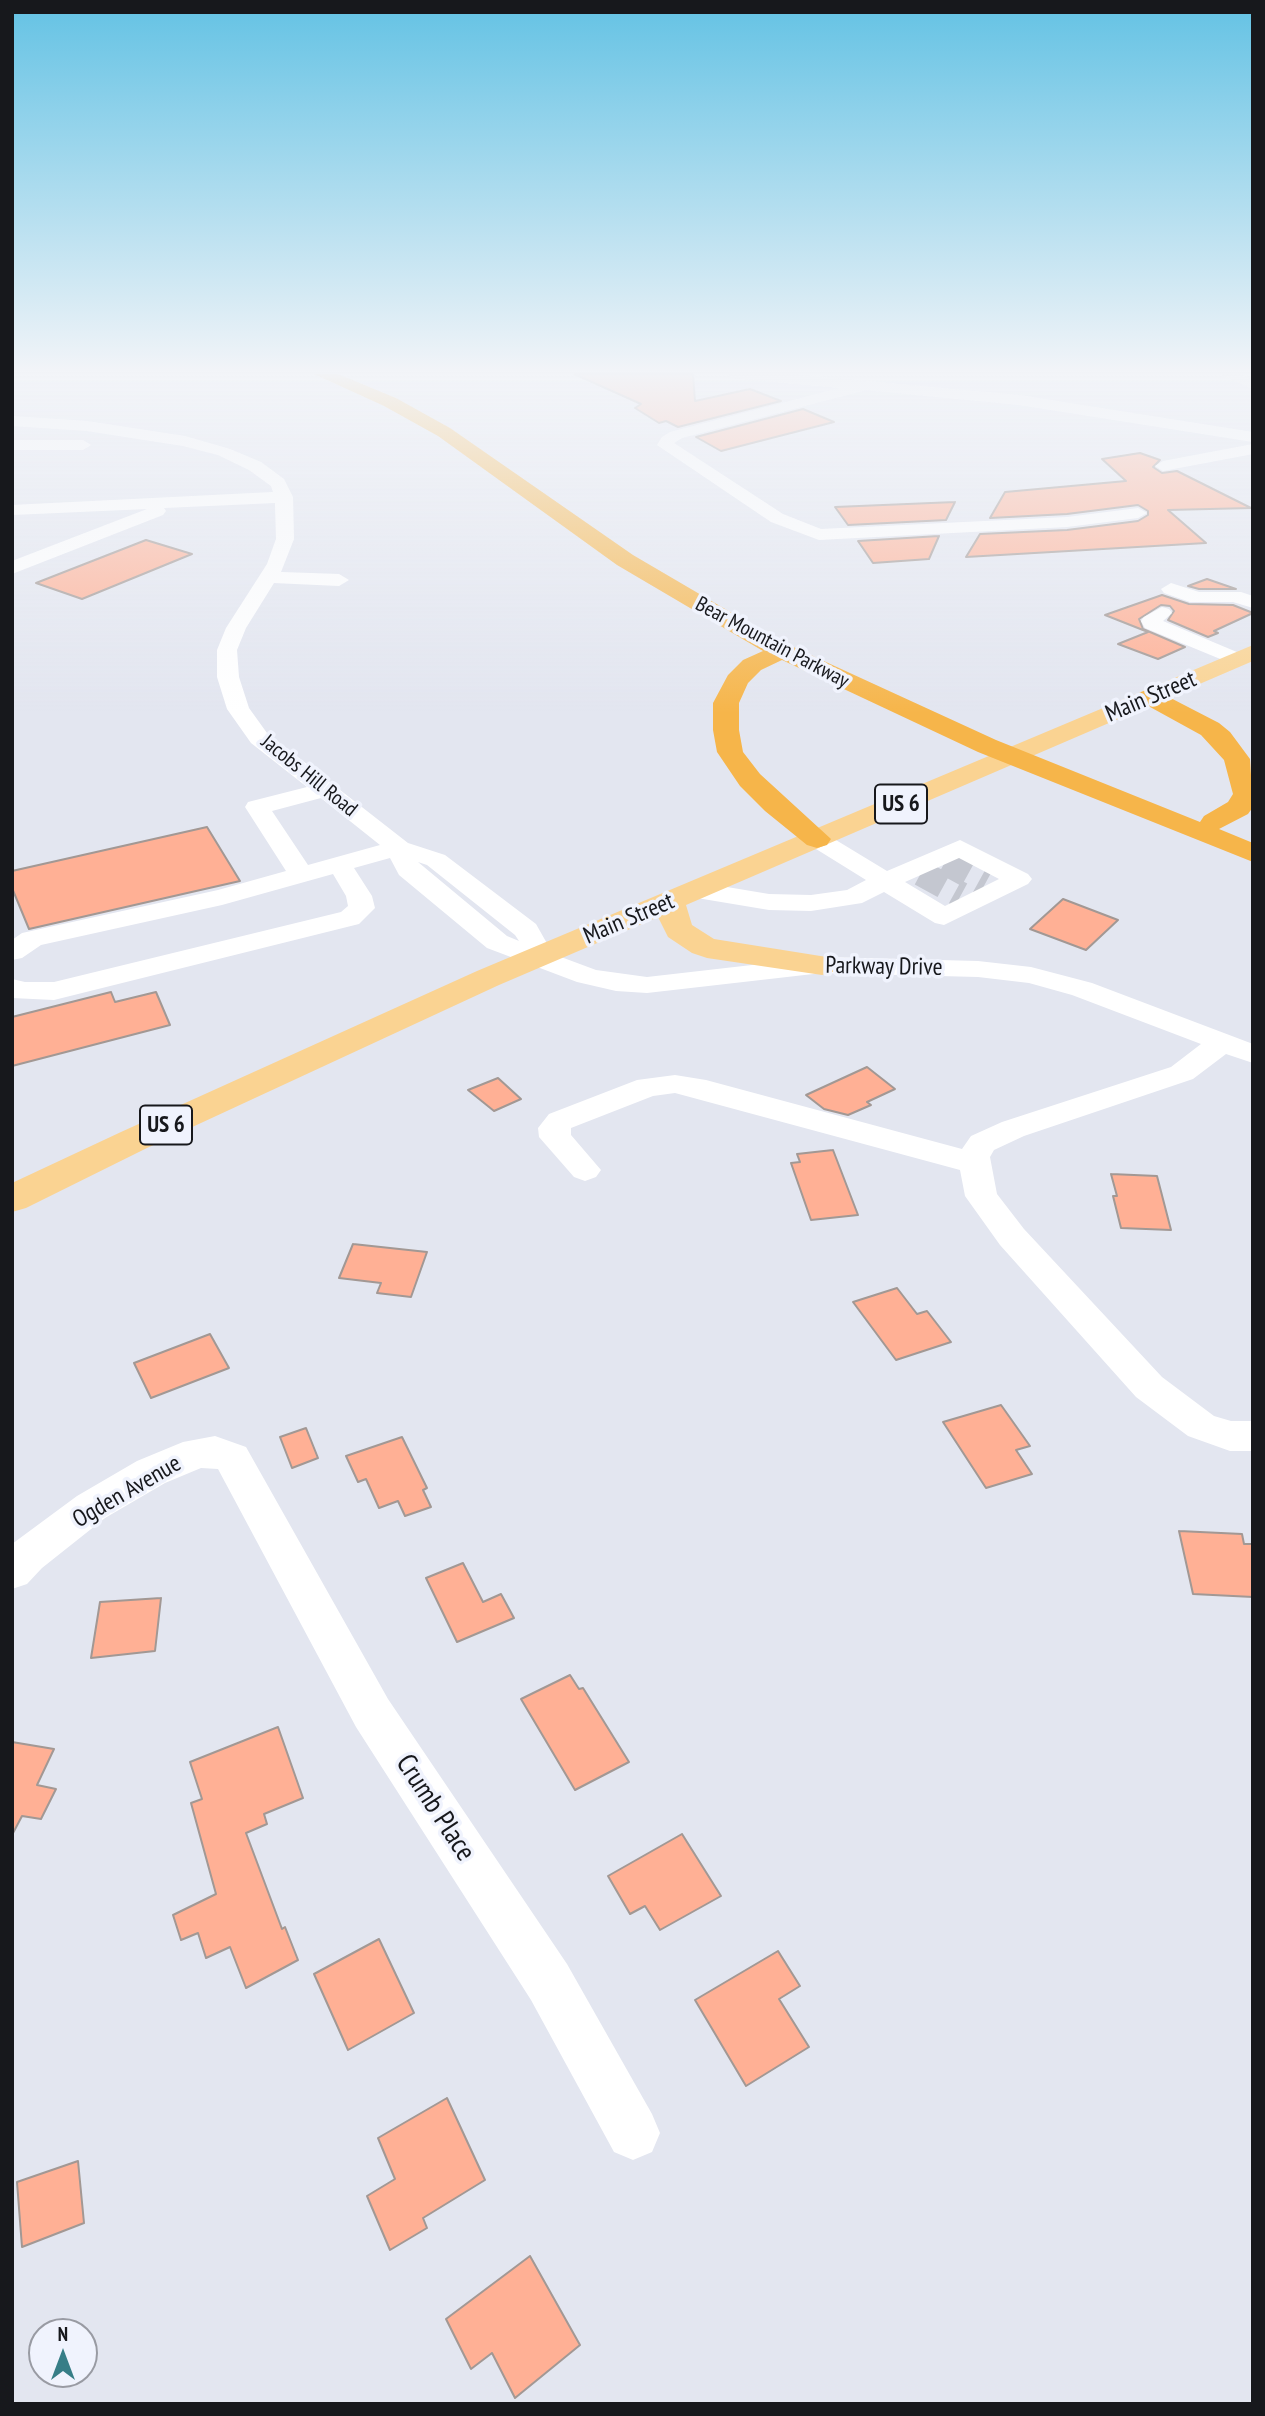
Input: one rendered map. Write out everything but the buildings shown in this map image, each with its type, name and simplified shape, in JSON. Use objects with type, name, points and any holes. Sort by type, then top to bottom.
[{"type":"highway","name":"Bear Mountain Parkway","points":[[523,487],[625,560],[781,651],[1253,853]]},
{"type":"highway","name":"Bear Mountain Parkway","points":[[547,487],[649,558],[744,614],[996,742]]},
{"type":"highway","points":[[781,651],[752,665],[737,680],[726,703],[726,730],[730,752],[750,780],[775,805],[817,839]]},
{"type":"highway","points":[[1150,697],[1196,720],[1221,738],[1237,759],[1249,791],[1238,808],[1214,822]]},
{"type":"highway","name":"Bear Mountain Parkway","points":[[1046,763],[1253,837]]},
{"type":"main road","name":"Main Street","points":[[12,1199],[321,1054],[541,956],[1245,656]]},
{"type":"main road","points":[[684,895],[674,919],[679,930],[703,946],[718,951],[822,965]]},
{"type":"street","points":[[12,510],[284,497],[280,487]]},
{"type":"street","points":[[730,487],[778,518],[819,535],[1067,522],[1139,513]]},
{"type":"street","name":"Jacobs Hill Road","points":[[284,497],[285,539],[276,564],[236,628],[227,650],[228,677],[238,709],[259,738],[399,848],[408,870],[497,942],[541,956]]},
{"type":"street","points":[[12,568],[186,501]]},
{"type":"street","points":[[268,577],[340,580]]},
{"type":"street","points":[[1171,589],[1197,598],[1234,596],[1253,602]]},
{"type":"street","points":[[1163,613],[1151,621],[1152,624],[1245,656]]},
{"type":"street","points":[[301,875],[257,807],[325,790]]},
{"type":"street","points":[[684,895],[811,903],[853,897],[885,881],[929,865],[960,848],[1019,879],[979,893],[944,917],[885,881],[817,839]]},
{"type":"street","points":[[12,952],[32,939],[222,897],[399,848]]},
{"type":"street","points":[[12,987],[19,991],[54,991],[350,918],[362,908],[359,896],[339,864]]},
{"type":"street","name":"Parkway Drive","points":[[541,956],[587,976],[617,984],[646,985],[822,965],[978,970],[1031,975],[1082,989],[1253,1054]]},
{"type":"street","points":[[1222,1042],[1182,1073],[1013,1129],[982,1143],[974,1157],[981,1196],[1012,1237],[1149,1387],[1201,1426],[1230,1436],[1253,1436]]},
{"type":"street","points":[[586,1170],[555,1137],[554,1128],[560,1121],[648,1087],[675,1084],[695,1087],[856,1133],[975,1163]]},
{"type":"street","name":"Ogden Avenue","points":[[12,1572],[27,1556],[91,1507],[151,1472],[197,1452],[215,1451],[232,1458],[243,1479]]},
{"type":"street","name":"Crumb Place","points":[[243,1479],[372,1713],[549,1982],[633,2133]]},
{"type":"tunnel","points":[[945,862],[985,884]]},
{"type":"tunnel","points":[[921,873],[961,895]]}]
